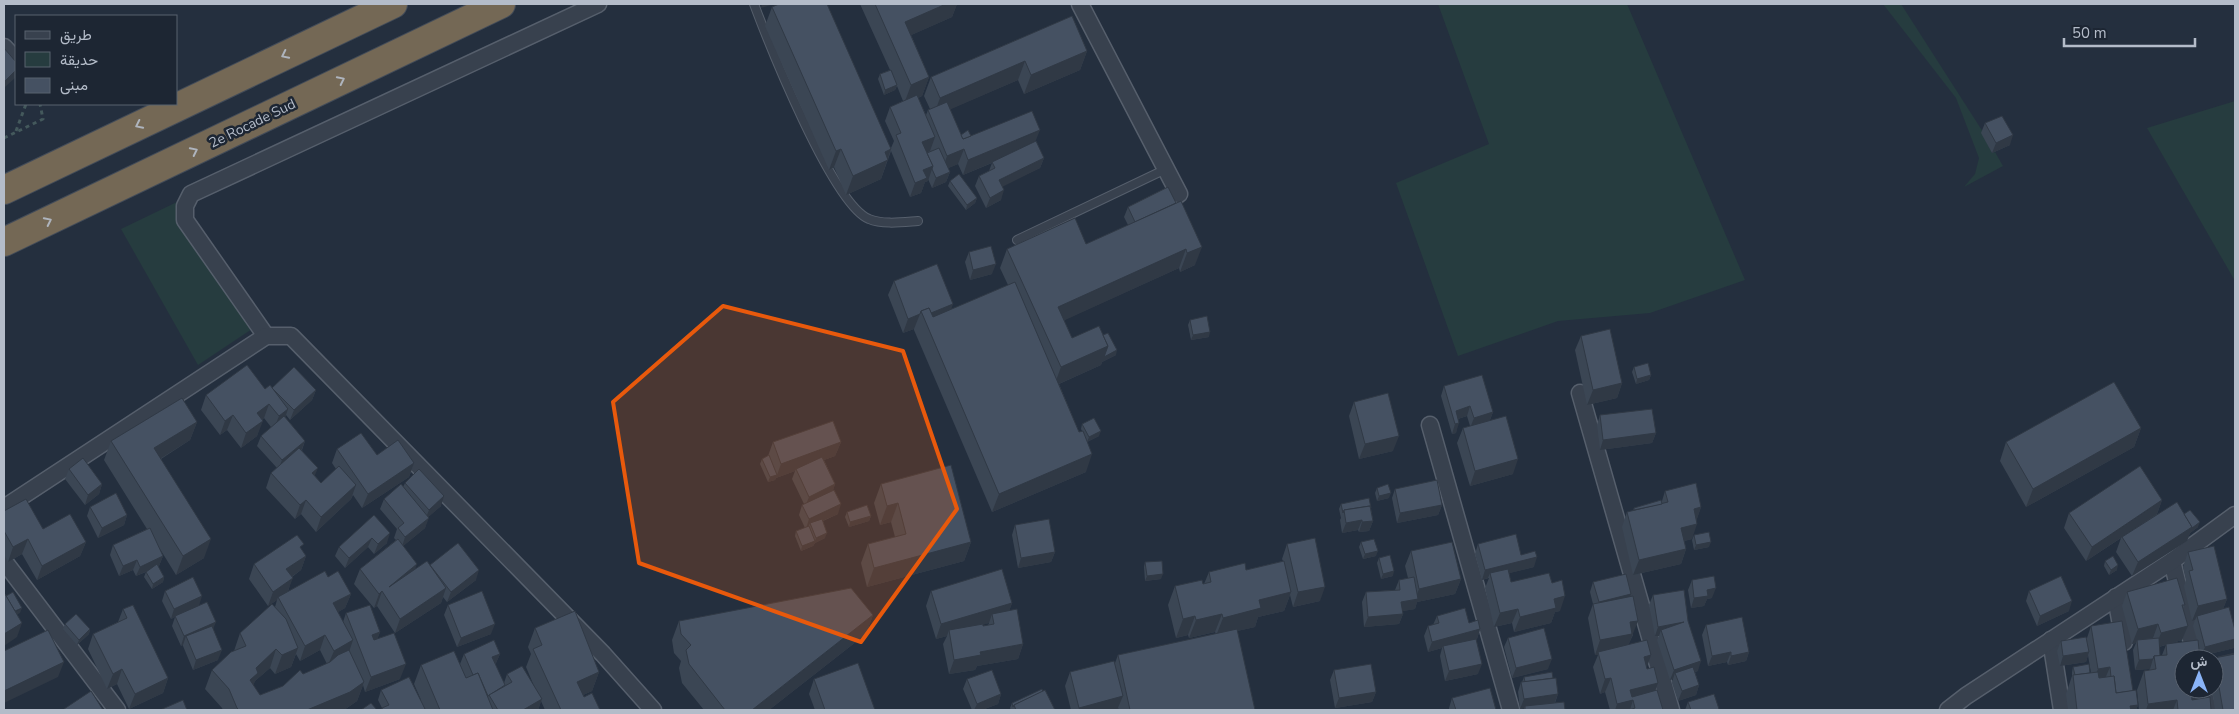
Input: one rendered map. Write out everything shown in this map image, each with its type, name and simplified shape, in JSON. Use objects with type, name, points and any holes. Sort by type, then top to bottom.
[{"type":"highway","points":[[4,190],[392,4]]},
{"type":"highway","name":"2e Rocade Sud","points":[[4,242],[501,4]]},
{"type":"street","points":[[266,336],[185,220],[185,206],[191,194],[598,4]]},
{"type":"street","points":[[1080,4],[1179,194]]},
{"type":"street","points":[[4,47],[15,59]]},
{"type":"street","points":[[4,508],[266,336],[291,336],[604,654],[653,710]]},
{"type":"street","points":[[1580,393],[1670,710]]},
{"type":"street","points":[[1430,425],[1511,710]]},
{"type":"street","points":[[1948,710],[1966,696],[2172,561],[2235,515]]},
{"type":"street","points":[[4,561],[117,710]]},
{"type":"street","points":[[2172,561],[2194,649]]},
{"type":"street","points":[[2116,597],[2126,654]]},
{"type":"street","points":[[2051,640],[2062,710]]},
{"type":"lane","points":[[754,4],[772,50],[809,131],[831,175],[845,196],[860,214],[870,220],[918,221]]},
{"type":"lane","points":[[1018,240],[1166,169]]},
{"type":"path","points":[[16,131],[26,105]]},
{"type":"path","points":[[4,138],[44,119],[40,105]]},
{"type":"highlighted area","points":[[723,306],[903,351],[957,509],[861,642],[639,563],[613,402]]},
{"type":"green space","points":[[1438,4],[1627,4],[1745,280],[1650,313],[1558,321],[1458,356],[1396,183],[1489,144]]},
{"type":"green space","points":[[1883,4],[1901,4],[1983,132],[1992,153],[1995,152],[2003,166],[1964,187],[1975,174],[1979,158],[1956,98]]},
{"type":"green space","points":[[2235,101],[2235,281],[2147,128]]},
{"type":"green space","points":[[179,201],[178,225],[252,329],[198,365],[121,229]]},
{"type":"building","points":[[779,4],[827,4],[891,149],[885,152],[888,160],[853,176],[841,149],[836,151],[772,7]]},
{"type":"building","points":[[875,4],[946,4],[905,22],[929,77],[911,85]]},
{"type":"building","points":[[1072,16],[1087,51],[1031,75],[1025,61],[940,98],[931,77]]},
{"type":"building","points":[[4,48],[15,61],[15,71],[4,82]]},
{"type":"building","points":[[891,70],[897,85],[885,90],[880,74]]},
{"type":"building","points":[[917,95],[935,137],[922,142],[933,166],[923,170],[927,178],[915,183],[896,135],[901,133],[890,107]]},
{"type":"building","points":[[947,102],[963,139],[1032,111],[1040,130],[968,160],[964,149],[947,156],[928,110]]},
{"type":"building","points":[[2002,116],[2013,135],[1996,143],[1985,123]]},
{"type":"building","points":[[968,130],[971,136],[963,139],[961,135]]},
{"type":"building","points":[[1036,141],[1044,158],[999,180],[1004,190],[990,198],[979,176],[995,168],[992,162]]},
{"type":"building","points":[[939,148],[950,172],[936,178],[927,153]]},
{"type":"building","points":[[959,174],[977,198],[967,205],[950,181]]},
{"type":"building","points":[[1168,187],[1176,203],[1135,222],[1128,207]]},
{"type":"building","points":[[1181,201],[1202,247],[1187,253],[1186,249],[1058,307],[1072,338],[1099,326],[1108,346],[1061,367],[1007,249],[1075,218],[1086,244]]},
{"type":"building","points":[[991,246],[996,264],[973,270],[969,252]]},
{"type":"building","points":[[937,264],[953,304],[931,313],[929,308],[908,319],[894,281]]},
{"type":"building","points":[[1015,282],[1079,432],[1083,431],[1092,454],[999,494],[921,311],[929,308],[933,317]]},
{"type":"building","points":[[1207,316],[1210,332],[1193,335],[1190,320]]},
{"type":"building","points":[[1610,329],[1622,383],[1593,390],[1581,336]]},
{"type":"building","points":[[1108,333],[1117,350],[1104,357],[1108,346],[1103,335]]},
{"type":"building","points":[[1648,363],[1651,375],[1637,379],[1634,367]]},
{"type":"building","points":[[247,365],[265,389],[270,385],[288,409],[279,416],[269,404],[257,413],[263,421],[246,433],[233,415],[225,421],[206,395]]},
{"type":"building","points":[[294,367],[316,390],[294,410],[272,388]]},
{"type":"building","points":[[1482,375],[1493,412],[1474,418],[1470,406],[1456,411],[1459,423],[1455,424],[1444,386]]},
{"type":"building","points":[[2114,382],[2141,428],[2033,489],[2006,442]]},
{"type":"building","points":[[1388,393],[1399,436],[1365,444],[1354,402]]},
{"type":"building","points":[[182,398],[197,422],[154,448],[211,539],[183,556],[111,441]]},
{"type":"building","points":[[1652,409],[1656,433],[1603,440],[1600,415]]},
{"type":"building","points":[[284,416],[305,441],[282,460],[261,436]]},
{"type":"building","points":[[1506,416],[1518,459],[1475,471],[1463,428]]},
{"type":"building","points":[[1094,418],[1101,431],[1089,437],[1082,424]]},
{"type":"building","points":[[833,421],[841,442],[781,464],[773,442]]},
{"type":"building","points":[[361,433],[377,455],[398,440],[414,463],[368,494],[337,449]]},
{"type":"building","points":[[299,448],[318,468],[312,473],[321,483],[339,466],[356,485],[321,517],[306,500],[300,505],[271,473]]},
{"type":"building","points":[[769,455],[777,475],[770,477],[762,459]]},
{"type":"building","points":[[822,457],[835,484],[809,497],[796,469]]},
{"type":"building","points":[[83,458],[102,484],[88,495],[69,469]]},
{"type":"building","points":[[951,465],[971,542],[874,568],[868,544],[906,534],[898,503],[887,506],[881,484]]},
{"type":"building","points":[[2140,466],[2162,500],[2092,547],[2069,513]]},
{"type":"building","points":[[419,469],[444,496],[429,510],[405,483]]},
{"type":"building","points":[[1437,480],[1442,505],[1400,513],[1395,489]]},
{"type":"building","points":[[1696,483],[1701,507],[1694,509],[1697,524],[1681,528],[1686,549],[1639,560],[1627,512],[1668,502],[1665,491]]},
{"type":"building","points":[[401,484],[429,518],[405,537],[398,528],[404,523],[384,499]]},
{"type":"building","points":[[1388,484],[1391,493],[1379,496],[1377,488]]},
{"type":"building","points":[[834,490],[841,504],[809,519],[802,505]]},
{"type":"building","points":[[116,493],[127,515],[102,528],[90,507]]},
{"type":"building","points":[[1369,498],[1371,508],[1370,506],[1344,510],[1343,513],[1341,504]]},
{"type":"building","points":[[26,499],[43,529],[70,514],[86,542],[42,566],[28,539],[13,547],[4,531],[4,511]]},
{"type":"building","points":[[1661,500],[1662,504],[1634,510],[1634,508]]},
{"type":"building","points":[[2177,502],[2192,527],[2138,562],[2122,537]]},
{"type":"building","points":[[867,505],[871,516],[850,522],[847,512]]},
{"type":"building","points":[[1370,506],[1373,521],[1362,522],[1362,520],[1346,523],[1344,510]]},
{"type":"building","points":[[2190,510],[2200,522],[2192,528],[2184,514]]},
{"type":"building","points":[[374,515],[390,533],[378,544],[372,538],[349,558],[339,547]]},
{"type":"building","points":[[822,519],[827,533],[816,538],[810,523]]},
{"type":"building","points":[[1049,519],[1055,552],[1021,558],[1015,525]]},
{"type":"building","points":[[809,526],[815,541],[802,546],[796,531]]},
{"type":"building","points":[[150,528],[163,556],[140,567],[137,560],[123,566],[113,545]]},
{"type":"building","points":[[1709,532],[1711,542],[1696,545],[1694,535]]},
{"type":"building","points":[[1516,534],[1521,555],[1535,551],[1537,557],[1485,570],[1478,544]]},
{"type":"building","points":[[297,535],[304,544],[300,547],[306,556],[286,569],[293,578],[273,592],[254,564]]},
{"type":"building","points":[[1315,538],[1325,587],[1298,592],[1287,544]]},
{"type":"building","points":[[398,539],[417,564],[389,587],[427,561],[446,588],[400,619],[382,591],[379,594],[360,569]]},
{"type":"building","points":[[1374,539],[1378,551],[1365,554],[1361,542]]},
{"type":"building","points":[[1452,542],[1461,579],[1419,589],[1411,551]]},
{"type":"building","points":[[458,543],[479,570],[451,592],[430,565]]},
{"type":"building","points":[[2214,546],[2227,599],[2198,606],[2189,571],[2193,570],[2188,552]]},
{"type":"building","points":[[1390,555],[1394,571],[1383,574],[1379,558]]},
{"type":"building","points":[[2113,556],[2118,565],[2111,570],[2105,561]]},
{"type":"building","points":[[1162,561],[1163,574],[1147,576],[1145,562]]},
{"type":"building","points":[[1284,561],[1291,592],[1259,600],[1261,608],[1223,618],[1222,614],[1196,620],[1195,616],[1183,619],[1175,586],[1202,580],[1203,584],[1211,582],[1209,572],[1245,563],[1246,570]]},
{"type":"building","points":[[157,564],[164,577],[153,584],[146,572]]},
{"type":"building","points":[[1002,569],[1012,603],[941,624],[931,591]]},
{"type":"building","points":[[1508,569],[1511,582],[1549,573],[1552,583],[1562,580],[1565,596],[1554,599],[1556,608],[1520,617],[1518,609],[1500,613],[1490,573]]},
{"type":"building","points":[[325,571],[328,577],[338,571],[351,594],[333,603],[353,640],[334,651],[325,635],[305,646],[278,597]]},
{"type":"building","points":[[1626,574],[1631,594],[1599,602],[1593,582]]},
{"type":"building","points":[[1714,576],[1716,588],[1707,590],[1708,596],[1694,598],[1692,580]]},
{"type":"building","points":[[2061,576],[2072,601],[2040,616],[2029,591]]},
{"type":"building","points":[[193,577],[202,596],[174,609],[165,591]]},
{"type":"building","points":[[1414,577],[1418,599],[1401,602],[1403,614],[1368,617],[1366,592],[1400,590],[1399,580]]},
{"type":"building","points":[[2177,578],[2185,605],[2182,605],[2188,626],[2161,633],[2158,624],[2138,629],[2127,592]]},
{"type":"building","points":[[851,588],[873,615],[752,710],[725,710],[689,664],[686,650],[691,645],[681,634],[679,621]]},
{"type":"building","points":[[1684,590],[1688,621],[1701,661],[1674,670],[1661,630],[1684,622],[1658,627],[1653,595]]},
{"type":"building","points":[[482,591],[495,624],[461,638],[448,605]]},
{"type":"building","points":[[13,592],[22,608],[15,611],[6,596]]},
{"type":"building","points":[[4,595],[22,623],[4,634]]},
{"type":"building","points":[[1633,596],[1638,621],[1630,622],[1632,634],[1600,640],[1593,604]]},
{"type":"building","points":[[207,602],[216,622],[184,636],[175,616]]},
{"type":"building","points":[[272,604],[286,619],[298,648],[282,655],[276,649],[256,668],[258,673],[250,680],[260,695],[283,686],[300,670],[303,674],[330,662],[338,655],[349,650],[364,682],[350,692],[307,710],[239,710],[229,689],[212,670],[231,652],[246,646],[240,633]]},
{"type":"building","points":[[133,605],[168,678],[135,694],[122,669],[113,674],[93,634],[127,618],[123,609]]},
{"type":"building","points":[[370,605],[380,632],[372,635],[374,640],[394,633],[406,664],[371,677],[346,613]]},
{"type":"building","points":[[2229,607],[2235,630],[2235,639],[2205,647],[2197,616]]},
{"type":"building","points":[[1465,608],[1469,623],[1478,620],[1480,629],[1432,642],[1428,626],[1439,623],[1437,616]]},
{"type":"building","points":[[1017,609],[1023,644],[980,652],[981,655],[954,660],[949,630],[994,624],[992,614]]},
{"type":"building","points":[[575,611],[599,672],[577,682],[584,697],[592,693],[600,710],[561,710],[533,649],[542,645],[535,628]]},
{"type":"building","points":[[76,614],[90,629],[79,640],[65,624]]},
{"type":"building","points":[[1742,617],[1749,652],[1731,656],[1731,652],[1712,656],[1706,625]]},
{"type":"building","points":[[2122,621],[2133,691],[2116,693],[2114,676],[2111,677],[2110,667],[2098,669],[2091,626]]},
{"type":"building","points":[[212,626],[222,650],[196,660],[186,636]]},
{"type":"building","points":[[1544,628],[1552,659],[1516,668],[1508,638]]},
{"type":"building","points":[[1237,629],[1255,710],[1130,710],[1118,655]]},
{"type":"building","points":[[48,630],[64,662],[4,691],[4,651]]},
{"type":"building","points":[[2086,637],[2089,652],[2063,656],[2061,641]]},
{"type":"building","points":[[2159,638],[2160,656],[2154,656],[2153,659],[2139,660],[2137,640]]},
{"type":"building","points":[[1476,639],[1482,664],[1449,671],[1443,646]]},
{"type":"building","points":[[494,640],[500,654],[492,657],[505,685],[488,696],[478,673],[473,675],[464,654]]},
{"type":"building","points":[[1647,640],[1651,655],[1644,657],[1647,669],[1654,667],[1658,683],[1630,690],[1632,697],[1657,690],[1663,710],[1629,710],[1635,708],[1633,700],[1617,704],[1611,678],[1605,679],[1598,652]]},
{"type":"building","points":[[2198,640],[2199,649],[2174,649],[2174,699],[2210,699],[2211,710],[2178,710],[2177,700],[2148,704],[2144,671],[2156,669],[2154,656],[2167,655],[2166,644]]},
{"type":"building","points":[[454,651],[466,678],[478,673],[493,710],[440,710],[421,665]]},
{"type":"building","points":[[2235,654],[2235,710],[2223,710],[2221,699],[2224,699],[2224,656]]},
{"type":"building","points":[[1114,661],[1123,696],[1079,708],[1070,672]]},
{"type":"building","points":[[858,663],[875,710],[825,710],[814,679]]},
{"type":"building","points":[[1371,664],[1376,692],[1339,698],[1334,670]]},
{"type":"building","points":[[2089,664],[2090,673],[2075,675],[2073,667]]},
{"type":"building","points":[[522,666],[542,699],[523,710],[498,710],[489,695],[512,682],[507,674]]},
{"type":"building","points":[[1693,667],[1699,685],[1682,691],[1675,673]]},
{"type":"building","points":[[992,670],[1001,694],[977,704],[967,679]]},
{"type":"building","points":[[1552,672],[1553,678],[1525,682],[1524,677]]},
{"type":"building","points":[[2098,672],[2099,678],[2114,676],[2116,693],[2136,690],[2138,705],[2130,706],[2131,710],[2077,710],[2073,675]]},
{"type":"building","points":[[409,677],[425,709],[383,710],[382,708],[389,705],[381,690]]},
{"type":"building","points":[[1556,678],[1558,694],[1524,699],[1521,682]]},
{"type":"building","points":[[1490,688],[1496,710],[1456,710],[1452,698]]},
{"type":"building","points":[[1042,689],[1043,692],[1013,707],[1012,703]]},
{"type":"building","points":[[1045,690],[1055,710],[1016,710],[1014,705]]},
{"type":"building","points":[[91,691],[103,710],[64,709]]},
{"type":"building","points":[[1714,694],[1719,709],[1691,710],[1688,702]]},
{"type":"building","points":[[183,700],[187,710],[160,710]]},
{"type":"building","points":[[1564,702],[1565,710],[1525,710],[1525,706]]},
{"type":"building","points":[[371,703],[377,710],[361,710]]}]
